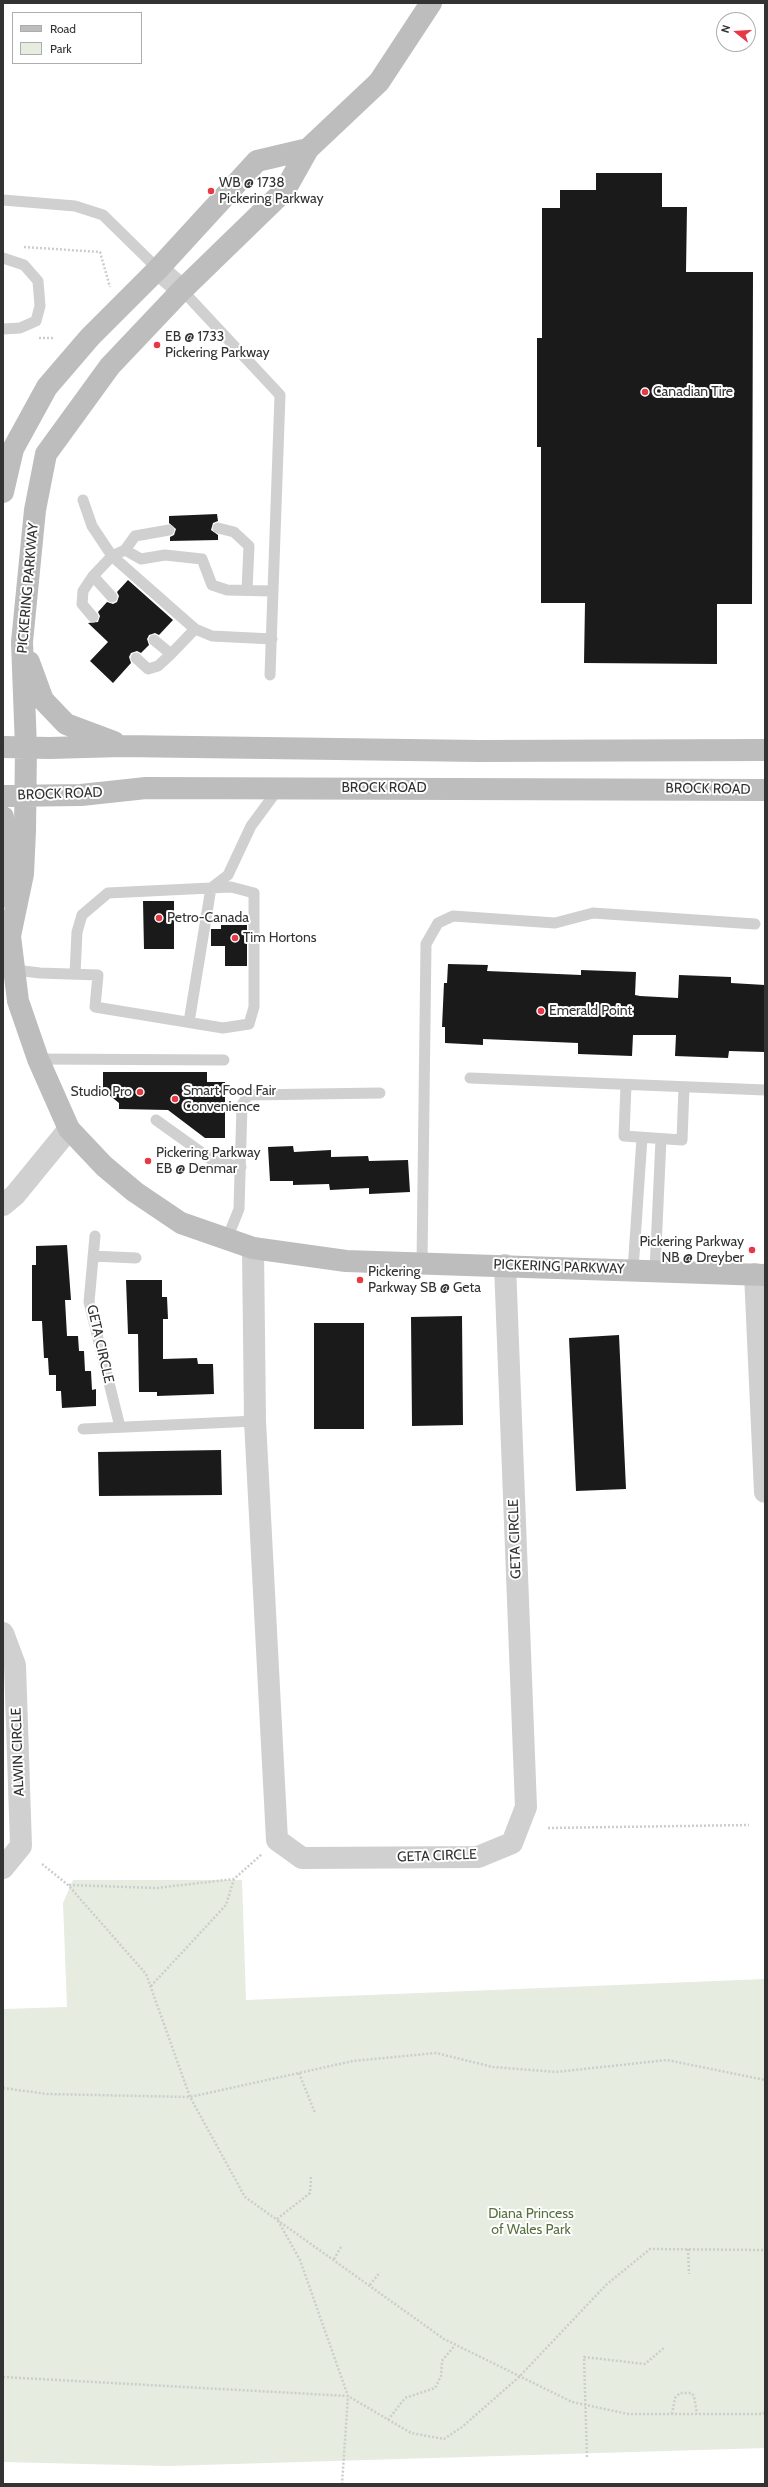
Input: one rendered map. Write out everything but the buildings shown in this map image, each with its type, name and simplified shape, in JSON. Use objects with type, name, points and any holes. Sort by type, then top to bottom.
[{"type":"street","name":"PICKERING PARKWAY","points":[[431,3],[379,82],[308,149],[286,190],[182,290],[110,366],[46,454],[35,510],[22,642],[26,748],[23,874],[10,921],[18,1001],[38,1059],[69,1129],[104,1166],[135,1192],[181,1223],[253,1248],[346,1261],[760,1274]]},
{"type":"street","points":[[3,492],[13,449],[47,387],[90,337],[158,269],[257,161],[308,149]]},
{"type":"street","points":[[158,269],[182,290]]},
{"type":"street","points":[[22,642],[43,700],[66,724],[122,746]]},
{"type":"street","points":[[3,747],[122,746],[480,751],[765,750]]},
{"type":"street","name":"BROCK ROAD","points":[[3,796],[81,795],[146,788],[765,790]]},
{"type":"street","points":[[3,817],[10,921]]},
{"type":"street","points":[[3,1205],[15,1195],[69,1129]]},
{"type":"street","points":[[253,1248],[255,1421],[277,1840]]},
{"type":"street","name":"GETA CIRCLE","points":[[277,1840],[302,1858],[478,1857],[512,1843],[526,1807],[505,1265]]},
{"type":"street","points":[[760,1274],[765,1492]]},
{"type":"street","name":"ALWIN CIRCLE","points":[[3,1633],[15,1665],[21,1846],[3,1868]]},
{"type":"lane","points":[[3,200],[75,206],[103,215],[158,269]]},
{"type":"lane","points":[[3,258],[24,265],[38,280],[40,306],[36,320],[20,328],[3,329]]},
{"type":"lane","points":[[182,290],[280,395],[270,675]]},
{"type":"lane","points":[[83,500],[92,526],[112,556],[195,629],[212,636],[272,639]]},
{"type":"lane","points":[[218,528],[234,532],[249,546],[247,590]]},
{"type":"lane","points":[[93,617],[82,604],[83,591],[93,576],[112,556],[125,550],[135,536],[169,530]]},
{"type":"lane","points":[[125,550],[141,559],[165,555],[202,559],[212,585],[227,590],[272,590]]},
{"type":"lane","points":[[93,576],[112,597]]},
{"type":"lane","points":[[136,658],[148,669],[158,666],[195,629]]},
{"type":"lane","points":[[154,640],[170,654]]},
{"type":"lane","points":[[189,1022],[211,888],[228,875],[251,826],[279,788]]},
{"type":"lane","points":[[15,970],[75,974],[98,975],[95,1008],[223,1028],[249,1024],[254,1007],[254,893],[231,887],[108,893],[82,915],[77,932],[75,974]]},
{"type":"lane","points":[[422,1263],[426,944],[438,923],[453,916],[555,923],[593,913],[755,924]]},
{"type":"lane","points":[[38,1059],[224,1060]]},
{"type":"lane","points":[[470,1078],[765,1090]]},
{"type":"lane","points":[[626,1084],[624,1136],[661,1139],[682,1140],[684,1087]]},
{"type":"lane","points":[[227,1239],[239,1209],[242,1105],[248,1095],[380,1093]]},
{"type":"lane","points":[[156,1120],[212,1160],[241,1167]]},
{"type":"lane","points":[[634,1270],[642,1138]]},
{"type":"lane","points":[[655,1270],[661,1139]]},
{"type":"lane","name":"GETA CIRCLE","points":[[95,1236],[89,1302],[120,1427]]},
{"type":"lane","points":[[94,1256],[136,1258]]},
{"type":"lane","points":[[83,1429],[255,1421]]},
{"type":"path","points":[[17,248],[100,252],[107,283],[111,288]]},
{"type":"path","points":[[548,1828],[749,1825]]},
{"type":"path","points":[[150,1986],[226,1905],[234,1879],[277,1840]]},
{"type":"path","points":[[42,1864],[68,1885],[146,1974],[190,2097],[246,2197],[444,2339],[572,2402],[628,2414],[763,2414],[765,2412]]},
{"type":"path","points":[[68,1885],[156,1888],[234,1879]]},
{"type":"path","points":[[3,2088],[47,2094],[190,2097],[353,2061],[436,2053],[493,2067],[556,2072],[667,2060],[765,2080]]},
{"type":"path","points":[[299,2073],[315,2113]]},
{"type":"path","points":[[277,2219],[310,2193],[311,2177]]},
{"type":"path","points":[[277,2219],[300,2260],[348,2396],[342,2484]]},
{"type":"path","points":[[334,2259],[341,2247]]},
{"type":"path","points":[[3,2377],[348,2396],[411,2433],[444,2439],[462,2427],[519,2377],[606,2286],[650,2249],[765,2250]]},
{"type":"path","points":[[688,2249],[688,2274]]},
{"type":"path","points":[[370,2285],[380,2272]]},
{"type":"path","points":[[388,2420],[405,2398],[435,2388],[441,2376],[442,2360],[455,2345]]},
{"type":"path","points":[[587,2457],[584,2357],[645,2364],[665,2348]]},
{"type":"path","points":[[672,2414],[675,2398],[680,2394],[691,2393],[694,2396],[697,2414]]},
{"type":"green space","name":"Diana Princess of Wales Park","points":[[73,1880],[242,1880],[246,2000],[765,1979],[765,2448],[168,2466],[3,2462],[3,2009],[67,2007],[63,1903]]},
{"type":"place","name":"WB @ 1738 Pickering Parkway","points":[[211,191]]},
{"type":"place","name":"EB @ 1733 Pickering Parkway","points":[[157,345]]},
{"type":"place","name":"Canadian Tire","points":[[645,392]]},
{"type":"place","name":"Petro-Canada","points":[[159,918]]},
{"type":"place","name":"Tim Hortons","points":[[235,938]]},
{"type":"place","name":"Emerald Point","points":[[541,1011]]},
{"type":"place","name":"Studio Pro","points":[[140,1092]]},
{"type":"place","name":"Smart Food Fair Convenience","points":[[175,1099]]},
{"type":"place","name":"Pickering Parkway EB @ Denmar","points":[[148,1161]]},
{"type":"place","name":"Pickering Parkway NB @ Dreyber","points":[[752,1250]]},
{"type":"place","name":"Pickering Parkway SB @ Geta","points":[[360,1280]]}]
